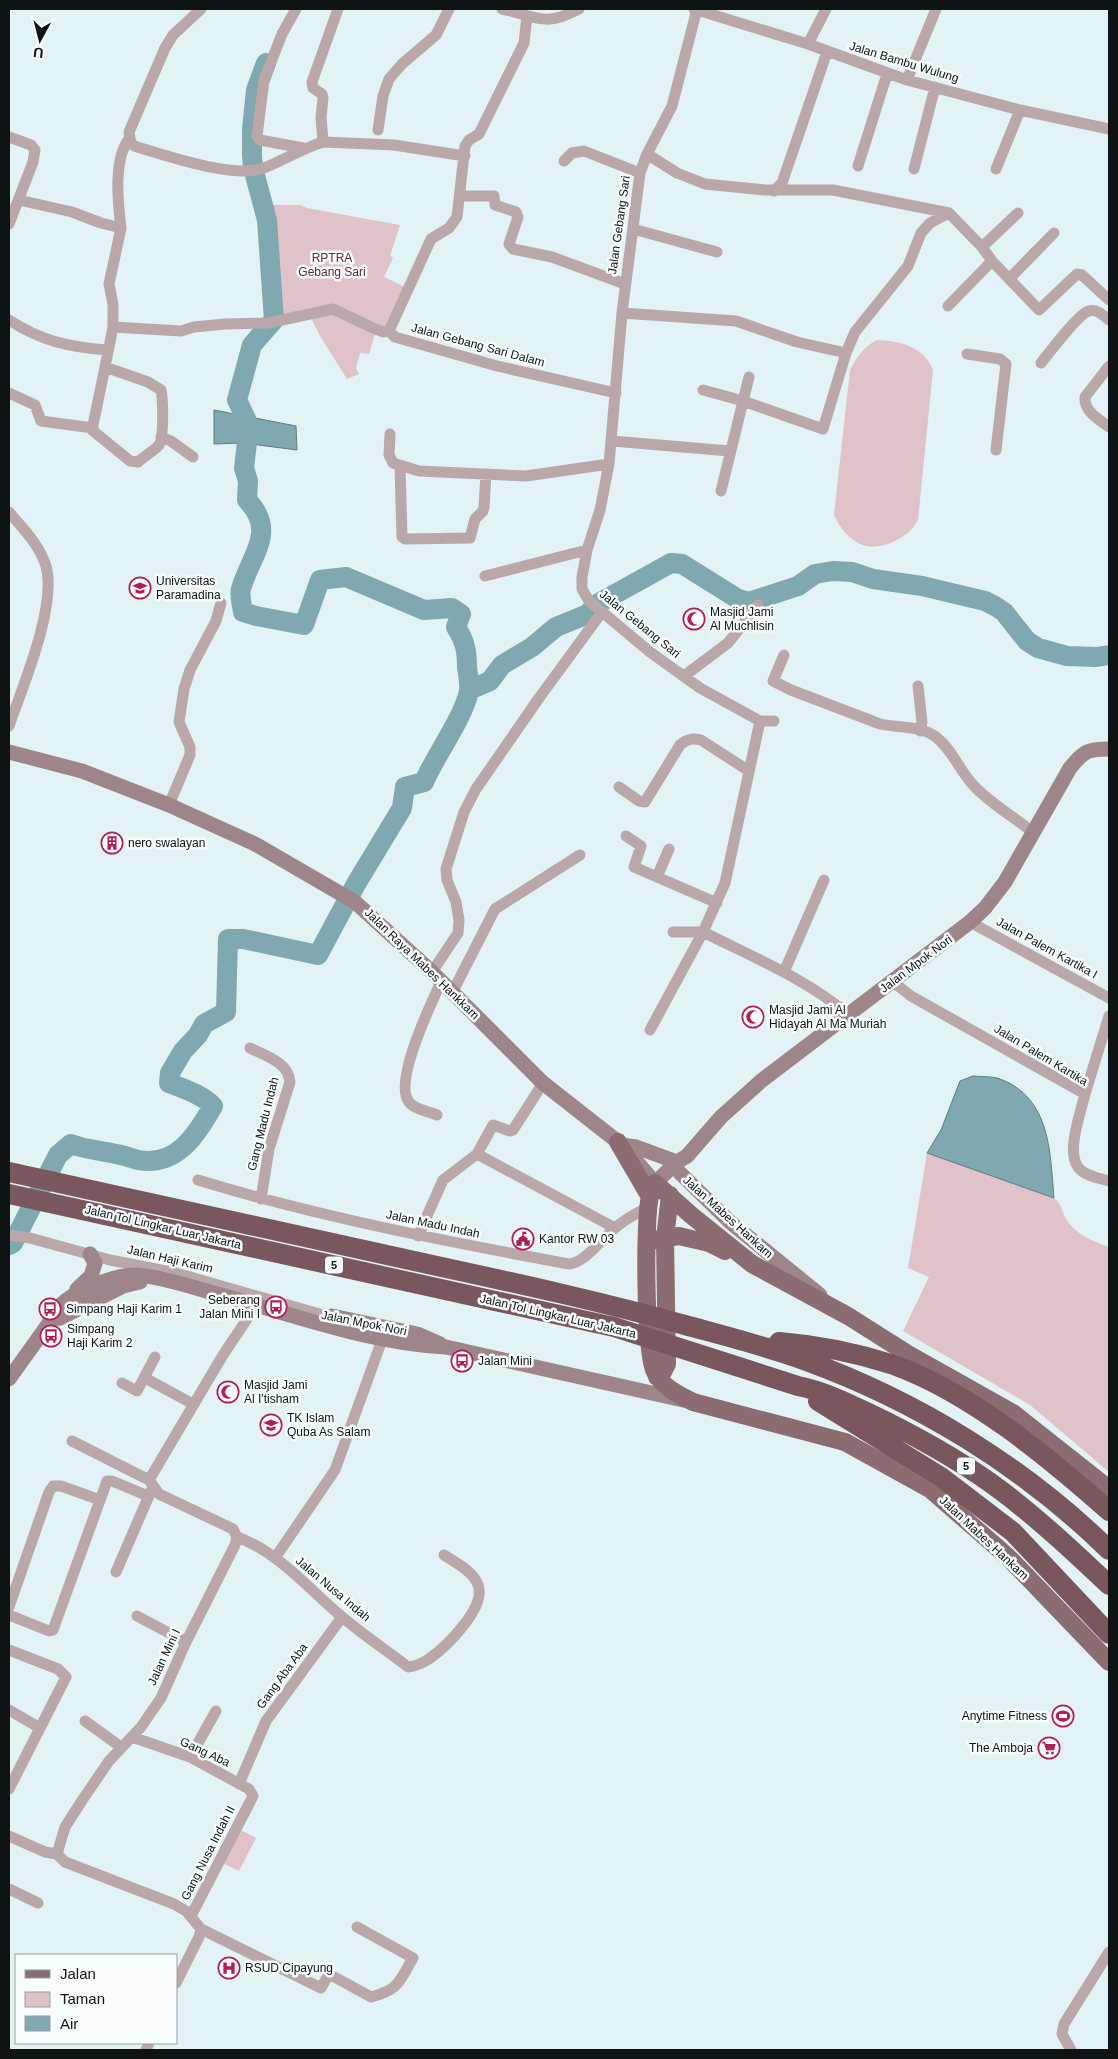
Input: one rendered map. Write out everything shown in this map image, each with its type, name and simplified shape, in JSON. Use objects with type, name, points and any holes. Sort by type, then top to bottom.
[{"type":"highway","name":"Jalan Tol Lingkar Luar Jakarta","points":[[12,1173],[566,1294],[754,1344],[806,1361],[857,1382],[918,1411],[977,1446],[1022,1475],[1075,1516],[1109,1550]]},
{"type":"highway","name":"Jalan Tol Lingkar Luar Jakarta","points":[[10,1194],[614,1327],[798,1386],[816,1389],[846,1402],[954,1459],[1002,1492],[1052,1532],[1109,1586]]},
{"type":"highway","points":[[754,1344],[794,1343],[864,1356],[895,1366],[941,1387],[988,1415],[1054,1462],[1109,1511]]},
{"type":"highway","points":[[798,1386],[810,1396],[941,1477],[1014,1532],[1109,1634]]},
{"type":"main road","name":"Jalan Mpok Nori","points":[[651,1196],[721,1117],[761,1081],[970,922],[995,896],[1034,833],[1066,773],[1083,752],[1094,748],[1109,749]]},
{"type":"main road","name":"Jalan Raya Mabes Hankkam","points":[[9,752],[82,771],[169,805],[255,844],[350,898],[442,982],[543,1083],[620,1143]]},
{"type":"main road","points":[[620,1143],[681,1164]]},
{"type":"main road","points":[[608,1384],[631,1384],[658,1367],[646,1266],[651,1196],[620,1143]]},
{"type":"main road","name":"Jalan Mpok Nori","points":[[670,1195],[681,1164]]},
{"type":"main road","name":"Jalan Mabes Hankam","points":[[681,1164],[730,1222],[776,1261],[848,1316]]},
{"type":"main road","name":"Jalan Mabes Hankam","points":[[651,1196],[670,1195],[691,1216],[752,1264],[848,1316],[908,1354],[1013,1413],[1109,1489]]},
{"type":"main road","name":"Jalan Mabes Hankam","points":[[670,1195],[665,1238],[666,1266],[658,1367],[679,1395],[694,1402]]},
{"type":"main road","points":[[647,1241],[679,1236],[691,1238],[709,1243],[752,1264]]},
{"type":"main road","points":[[9,1379],[52,1319],[54,1312],[94,1272],[95,1263],[90,1254]]},
{"type":"main road","name":"Jalan Mpok Nori","points":[[63,1302],[112,1278],[136,1275],[161,1275],[199,1289],[257,1304],[278,1312],[368,1330],[417,1334],[446,1347]]},
{"type":"main road","name":"Jalan Mpok Nori","points":[[52,1319],[60,1318],[123,1286],[161,1275]]},
{"type":"main road","name":"Jalan Mpok Nori","points":[[278,1312],[323,1315],[368,1330],[382,1340],[414,1346],[446,1347],[608,1384]]},
{"type":"main road","name":"Jalan Mabes Hankam","points":[[608,1384],[694,1402],[845,1442],[930,1489],[1007,1556],[1109,1662]]},
{"type":"street","points":[[201,9],[173,35],[165,48],[129,132],[130,144],[229,171],[249,171],[263,168],[303,148],[323,142],[394,145],[465,156]]},
{"type":"street","points":[[296,9],[270,60],[264,80],[257,136],[260,140],[303,148]]},
{"type":"street","points":[[323,142],[321,117],[323,98],[322,94],[313,88],[312,82],[338,9]]},
{"type":"street","points":[[378,130],[383,96],[389,79],[402,64],[436,35],[449,9]]},
{"type":"street","points":[[502,9],[549,20],[563,17],[578,9]]},
{"type":"street","name":"Jalan Bambu Wulung","points":[[696,9],[808,44],[907,80],[1020,110],[1109,129]]},
{"type":"street","name":"Jalan Gebang Sari","points":[[696,9],[672,106],[647,154],[640,173],[625,284],[609,464],[600,510],[582,576],[582,589],[589,601],[650,652],[718,699],[760,721]]},
{"type":"street","points":[[808,44],[826,9]]},
{"type":"street","points":[[907,80],[936,9]]},
{"type":"street","name":"Jalan Gebang Sari Dalam","points":[[527,16],[524,43],[479,134],[469,140],[465,146],[460,196],[454,222],[431,239],[389,331],[395,337],[497,366],[616,393]]},
{"type":"street","points":[[774,191],[782,183],[827,52]]},
{"type":"street","points":[[858,166],[887,74]]},
{"type":"street","points":[[914,169],[935,87]]},
{"type":"street","points":[[996,169],[1020,110]]},
{"type":"street","points":[[9,137],[31,145],[35,150],[9,224]]},
{"type":"street","points":[[105,367],[148,382],[161,390],[162,437],[156,448],[138,462],[130,461],[92,430],[113,327],[113,304],[108,284],[121,228],[118,202],[119,170],[122,152],[129,139]]},
{"type":"street","points":[[564,161],[572,153],[584,151],[640,173]]},
{"type":"street","points":[[647,154],[677,173],[696,181],[716,185],[774,191],[833,190],[949,213],[1039,310],[1073,276],[1080,274],[1109,300]]},
{"type":"street","points":[[460,196],[494,196],[496,205],[516,212],[518,217],[509,244],[513,249],[552,257],[625,284]]},
{"type":"street","points":[[19,200],[72,212],[121,228]]},
{"type":"street","points":[[982,247],[1018,212]]},
{"type":"street","points":[[703,390],[743,401],[823,429],[846,353],[855,332],[908,266],[921,233],[930,223],[949,213]]},
{"type":"street","points":[[633,229],[717,252]]},
{"type":"street","points":[[1010,279],[1054,233]]},
{"type":"street","points":[[948,306],[992,261]]},
{"type":"street","points":[[113,327],[181,331],[194,327],[225,324],[268,323],[332,309],[383,332],[389,331]]},
{"type":"street","points":[[1041,362],[1082,314],[1094,311],[1101,313],[1109,320]]},
{"type":"street","points":[[622,313],[736,321],[797,342],[846,353]]},
{"type":"street","points":[[9,320],[49,341],[107,350]]},
{"type":"street","points":[[967,354],[1000,359],[1006,364],[996,450]]},
{"type":"street","points":[[1109,366],[1085,397],[1084,402],[1088,410],[1109,427]]},
{"type":"street","points":[[721,491],[750,377]]},
{"type":"street","points":[[9,393],[35,405],[41,421],[93,428]]},
{"type":"street","points":[[390,434],[389,455],[393,463],[419,471],[526,476],[609,464]]},
{"type":"street","points":[[162,437],[171,441],[193,457]]},
{"type":"street","points":[[612,441],[730,451]]},
{"type":"street","points":[[400,466],[402,537],[405,539],[470,538],[475,519],[483,511],[486,474]]},
{"type":"street","points":[[9,512],[35,542],[45,564],[48,592],[38,641],[9,726]]},
{"type":"street","points":[[485,576],[588,550]]},
{"type":"street","points":[[169,805],[190,754],[190,747],[180,722],[184,689],[190,670],[216,621],[221,603]]},
{"type":"street","points":[[684,676],[728,643],[758,605]]},
{"type":"street","points":[[437,1115],[411,1105],[407,1100],[405,1088],[416,1038],[442,982],[458,934],[459,920],[456,902],[447,880],[446,869],[464,812],[476,788],[602,612]]},
{"type":"street","points":[[784,655],[773,682],[859,717],[893,727],[910,727],[934,736],[956,760],[975,788],[1034,833]]},
{"type":"street","points":[[918,686],[922,722],[920,731]]},
{"type":"street","points":[[650,1030],[717,903],[725,883],[760,721],[774,721]]},
{"type":"street","points":[[619,787],[639,801],[645,802],[680,745],[686,740],[694,738],[701,740],[749,771]]},
{"type":"street","points":[[626,836],[641,846],[634,867],[717,903]]},
{"type":"street","points":[[657,877],[669,849]]},
{"type":"street","points":[[442,982],[496,910],[580,855]]},
{"type":"street","points":[[784,972],[824,880]]},
{"type":"street","name":"Jalan Palem Kartika I","points":[[970,922],[1109,998]]},
{"type":"street","points":[[673,932],[703,932],[784,972],[820,993],[849,1015]]},
{"type":"street","name":"Jalan Palem Kartika","points":[[893,982],[911,996],[1085,1094],[1073,1146],[1075,1160],[1078,1167],[1085,1173],[1109,1181]]},
{"type":"street","points":[[1085,1094],[1109,1016]]},
{"type":"street","name":"Gang Madu Indah","points":[[250,1048],[285,1066],[290,1074],[290,1082],[268,1149],[260,1199]]},
{"type":"street","points":[[418,1236],[443,1180],[477,1154],[493,1124],[510,1131],[513,1130],[543,1083]]},
{"type":"street","points":[[477,1154],[615,1228]]},
{"type":"street","name":"Jalan Madu Indah","points":[[198,1180],[260,1199],[418,1236],[569,1264],[578,1263],[651,1196]]},
{"type":"street","name":"Jalan Haji Karim","points":[[9,1235],[30,1238],[161,1275],[323,1315]]},
{"type":"street","points":[[116,1572],[150,1487],[193,1404],[257,1304]]},
{"type":"street","points":[[275,1558],[335,1470],[382,1340]]},
{"type":"street","points":[[122,1383],[137,1392],[156,1357]]},
{"type":"street","points":[[144,1378],[193,1404]]},
{"type":"street","points":[[72,1441],[159,1494],[233,1529],[237,1537]]},
{"type":"street","points":[[9,1615],[49,1631],[53,1630],[107,1481],[150,1487]]},
{"type":"street","points":[[9,1607],[49,1492],[53,1486],[61,1486],[100,1500]]},
{"type":"street","name":"Jalan Nusa Indah","points":[[237,1537],[247,1540],[275,1558],[342,1617],[408,1667],[430,1659],[468,1621],[479,1602],[479,1586],[473,1576],[444,1555]]},
{"type":"street","name":"Jalan Mini I","points":[[57,1854],[63,1834],[72,1815],[121,1747],[132,1737],[161,1698],[186,1642],[235,1545],[237,1537]]},
{"type":"street","points":[[136,1616],[186,1642]]},
{"type":"street","name":"Gang Aba Aba","points":[[239,1784],[266,1721],[342,1617]]},
{"type":"street","points":[[9,1650],[58,1669],[66,1677],[9,1789]]},
{"type":"street","points":[[9,1710],[40,1728]]},
{"type":"street","points":[[190,1757],[216,1711]]},
{"type":"street","points":[[85,1722],[121,1747]]},
{"type":"street","name":"Gang Aba","points":[[132,1737],[190,1757],[249,1789],[253,1796],[249,1803]]},
{"type":"street","name":"Gang Nusa Indah II","points":[[191,1916],[249,1803]]},
{"type":"street","points":[[9,1836],[45,1852],[57,1854],[65,1862],[174,1904],[191,1916],[201,1929],[321,1988],[329,1974],[371,1997],[389,1992],[398,1984],[413,1958],[357,1927]]},
{"type":"street","points":[[9,1889],[38,1903]]},
{"type":"street","points":[[178,1979],[199,1937],[201,1929]]},
{"type":"street","points":[[1071,2050],[1062,2034],[1064,2024],[1109,1952]]},
{"type":"green space","name":"RPTRA Gebang Sari","points":[[270,205],[300,205],[307,208],[400,225],[390,256],[393,258],[384,277],[405,287],[386,329],[376,331],[369,354],[360,353],[356,368],[359,374],[347,379],[320,336],[307,310],[277,317],[274,238]]},
{"type":"green space","points":[[877,340],[910,346],[924,355],[933,370],[918,520],[911,530],[902,537],[885,545],[875,547],[867,546],[852,539],[834,515],[850,370],[861,353]]},
{"type":"green space","points":[[927,1153],[1054,1198],[1068,1222],[1077,1231],[1109,1247],[1109,1472],[1030,1405],[903,1331],[929,1277],[908,1268]]},
{"type":"green space","points":[[235,1827],[256,1838],[239,1871],[218,1861]]},
{"type":"water","points":[[214,410],[296,426],[297,450],[243,443],[214,444]]},
{"type":"water","points":[[973,1076],[1000,1079],[1017,1088],[1029,1099],[1045,1129],[1049,1146],[1054,1198],[927,1153],[941,1130],[960,1081]]},
{"type":"waterway","points":[[9,1245],[13,1243],[58,1155],[71,1144],[138,1160],[151,1161],[163,1159],[174,1154],[192,1138],[213,1106],[198,1095],[169,1083],[170,1073],[183,1051],[198,1035],[204,1024],[226,1012],[228,939],[243,939],[318,955],[356,884],[402,808],[405,787],[424,782],[461,713],[469,691],[466,651],[462,637],[456,627],[461,614],[452,608],[424,610],[346,577],[320,580],[304,625],[243,612],[240,597],[241,589],[255,555],[261,534],[256,512],[247,500],[248,481],[244,468],[249,425],[237,400],[252,345],[274,320],[267,220],[253,168],[252,155],[252,129],[256,90],[266,63]]},
{"type":"waterway","points":[[597,604],[671,563],[682,564],[738,599],[749,602],[798,586],[815,574],[833,571],[852,572],[873,579],[922,586],[985,601],[1004,612],[1027,641],[1038,648],[1067,656],[1097,657],[1109,655]]},
{"type":"waterway","points":[[469,690],[490,681],[502,665],[532,647],[556,627],[588,614],[593,608]]},
{"type":"place","name":"Universitas Paramadina","points":[[140,588]]},
{"type":"place","name":"Masjid Jami Al Muchlisin","points":[[694,619]]},
{"type":"place","name":"nero swalayan","points":[[112,843]]},
{"type":"place","name":"Masjid Jami Al Hidayah Al Ma Muriah","points":[[753,1017]]},
{"type":"place","name":"Kantor RW 03","points":[[523,1239]]},
{"type":"place","name":"Seberang Jalan Mini I","points":[[276,1307]]},
{"type":"place","name":"Simpang Haji Karim 1","points":[[50,1309]]},
{"type":"place","name":"Simpang Haji Karim 2","points":[[51,1336]]},
{"type":"place","name":"Jalan Mini","points":[[462,1361]]},
{"type":"place","name":"Masjid Jami Al I'tisham","points":[[228,1392]]},
{"type":"place","name":"TK Islam Quba As Salam","points":[[271,1425]]},
{"type":"place","name":"Anytime Fitness","points":[[1063,1716]]},
{"type":"place","name":"The Amboja","points":[[1049,1748]]},
{"type":"place","name":"RSUD Cipayung","points":[[229,1968]]}]
